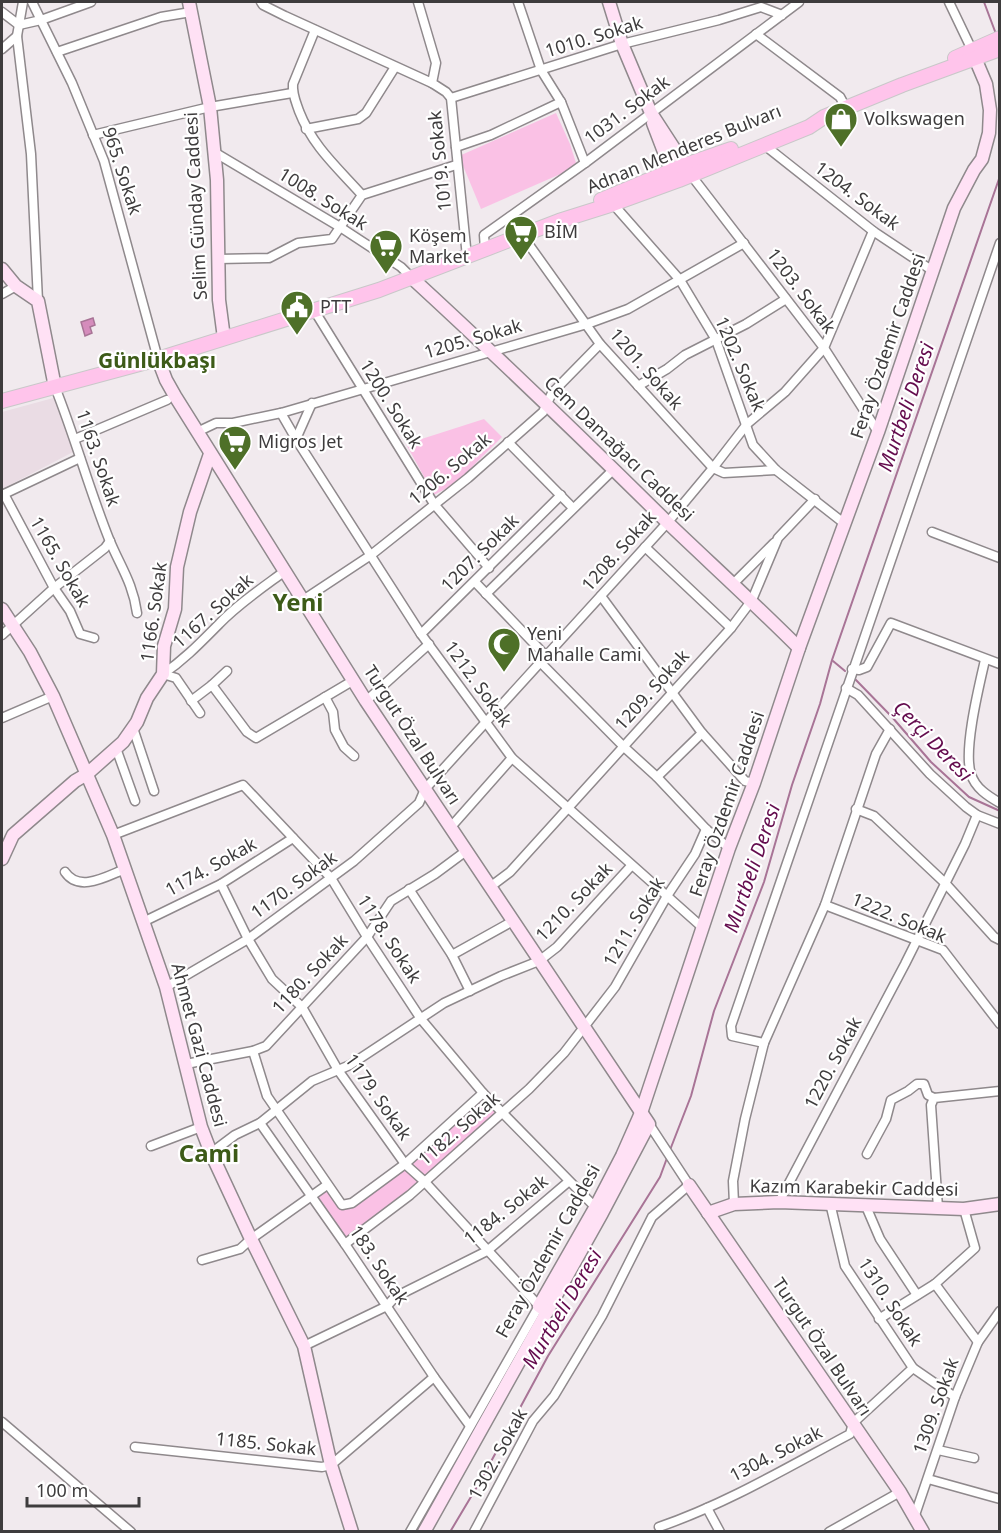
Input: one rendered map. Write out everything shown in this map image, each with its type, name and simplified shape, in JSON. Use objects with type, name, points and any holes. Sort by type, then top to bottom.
[{"type":"main road","name":"Adnan Menderes Bulvarı","points":[[560,220],[608,196],[809,127],[824,117],[977,52],[999,38]]},
{"type":"main road","name":"Adnan Menderes Bulvarı","points":[[977,52],[999,50]]},
{"type":"main road","name":"Adnan Menderes Bulvarı","points":[[2,401],[158,358],[412,278],[560,220],[613,204],[682,172],[806,120],[824,117]]},
{"type":"street","points":[[23,2],[17,36],[31,154],[38,301],[55,387]]},
{"type":"street","name":"965. Sokak","points":[[32,2],[57,52],[104,161],[158,358]]},
{"type":"street","points":[[19,25],[41,20],[91,2]]},
{"type":"street","points":[[261,2],[315,30],[432,83],[436,63],[420,2]]},
{"type":"street","points":[[518,2],[541,70],[561,102],[585,163]]},
{"type":"street","points":[[609,2],[622,44],[651,113],[682,172]]},
{"type":"street","name":"1031. Sokak","points":[[485,249],[484,235],[585,163],[800,2]]},
{"type":"street","points":[[949,2],[977,52]]},
{"type":"street","name":"1010. Sokak","points":[[451,98],[622,44],[719,20],[760,4],[782,15]]},
{"type":"street","points":[[57,52],[190,7]]},
{"type":"street","name":"Selim Günday Caddesi","points":[[190,7],[210,107],[214,152],[219,300],[224,338]]},
{"type":"street","points":[[2,12],[19,25]]},
{"type":"street","points":[[315,30],[293,84],[292,93],[312,141],[362,195]]},
{"type":"street","points":[[756,34],[840,97],[846,108]]},
{"type":"street","points":[[2,49],[17,36]]},
{"type":"street","name":"Feray Özdemir Caddesi","points":[[599,1211],[641,1113],[729,848],[878,432],[954,208],[982,159],[989,133],[990,110],[977,52]]},
{"type":"street","points":[[306,129],[358,119],[366,112],[394,67]]},
{"type":"street","name":"1019. Sokak","points":[[432,83],[451,98],[467,257]]},
{"type":"street","points":[[93,135],[114,132],[210,107],[292,93]]},
{"type":"street","points":[[456,147],[491,135],[561,102]]},
{"type":"street","name":"1204. Sokak","points":[[763,144],[873,231],[933,272]]},
{"type":"street","name":"1008. Sokak","points":[[214,152],[340,227],[401,267],[412,278]]},
{"type":"street","points":[[218,259],[269,258],[298,243],[332,238],[362,195],[456,165]]},
{"type":"street","name":"1203. Sokak","points":[[682,172],[744,243],[824,348],[878,432]]},
{"type":"street","name":"1202. Sokak","points":[[613,204],[680,280],[716,340],[753,445],[776,470],[845,524]]},
{"type":"street","name":"1208. Sokak","points":[[425,789],[668,522],[714,468],[747,424],[785,392],[824,348],[873,231]]},
{"type":"street","name":"1201. Sokak","points":[[522,235],[600,344],[714,468]]},
{"type":"street","name":"1205. Sokak","points":[[197,432],[216,423],[233,423],[281,413],[587,324],[628,309],[744,243]]},
{"type":"street","points":[[764,1043],[732,1036],[730,1026],[999,243]]},
{"type":"street","points":[[2,269],[16,286],[38,301]]},
{"type":"street","name":"Cem Damağacı Caddesi","points":[[412,278],[548,404],[799,648]]},
{"type":"street","points":[[2,294],[16,286]]},
{"type":"street","points":[[638,386],[686,355],[746,324],[786,298]]},
{"type":"street","name":"1200. Sokak","points":[[314,310],[434,504],[489,568]]},
{"type":"street","name":"1206. Sokak","points":[[303,600],[371,555],[468,478],[543,412],[552,393],[600,344]]},
{"type":"street","name":"Turgut Özal Bulvarı","points":[[158,358],[166,380],[210,454],[366,701],[649,1124]]},
{"type":"street","name":"1163. Sokak","points":[[55,387],[110,541],[135,594],[137,613]]},
{"type":"street","points":[[75,440],[166,400]]},
{"type":"street","points":[[296,439],[312,403]]},
{"type":"street","name":"1212. Sokak","points":[[281,413],[421,634],[512,758],[703,928]]},
{"type":"street","points":[[508,442],[573,508]]},
{"type":"street","name":"1166. Sokak","points":[[2,859],[13,835],[116,748],[133,728],[147,698],[163,674],[164,646],[175,609],[177,567],[190,512],[210,454]]},
{"type":"street","points":[[3,494],[80,458]]},
{"type":"street","points":[[714,468],[724,473],[776,470]]},
{"type":"street","name":"1207. Sokak","points":[[486,594],[614,469]]},
{"type":"street","name":"1165. Sokak","points":[[3,494],[54,588],[70,611],[80,634],[94,638]]},
{"type":"street","name":"1207. Sokak","points":[[421,634],[561,495]]},
{"type":"street","name":"1209. Sokak","points":[[490,887],[510,872],[731,628],[752,600],[778,538],[815,499]]},
{"type":"street","points":[[932,532],[999,558]]},
{"type":"street","points":[[733,584],[778,538]]},
{"type":"street","points":[[2,636],[54,588],[105,548],[110,541]]},
{"type":"street","points":[[645,547],[731,628]]},
{"type":"street","name":"1167. Sokak","points":[[163,674],[183,660],[211,634],[218,624],[285,571]]},
{"type":"street","points":[[475,582],[624,747],[657,777],[706,830],[729,848]]},
{"type":"street","points":[[601,596],[702,733],[746,781],[754,783]]},
{"type":"street","name":"Ahmet Gazi Caddesi","points":[[2,609],[30,652],[53,696],[113,835],[166,987],[201,1127],[251,1239],[304,1346],[331,1465],[352,1532]]},
{"type":"street","points":[[852,669],[859,670],[867,667],[891,623],[999,664]]},
{"type":"street","points":[[366,701],[429,644]]},
{"type":"street","points":[[985,660],[967,754],[976,785],[999,803]]},
{"type":"street","points":[[191,700],[227,671]]},
{"type":"street","points":[[163,674],[176,678],[200,713]]},
{"type":"street","points":[[212,685],[247,732],[256,738],[354,680]]},
{"type":"street","points":[[846,688],[858,695],[930,774],[977,815],[999,825]]},
{"type":"street","points":[[2,718],[53,696]]},
{"type":"street","points":[[325,697],[333,712],[335,730],[344,747],[354,756]]},
{"type":"street","points":[[133,728],[154,791]]},
{"type":"street","points":[[734,1204],[733,1181],[745,1119],[764,1043],[825,904],[876,754],[890,729]]},
{"type":"street","points":[[657,777],[702,733]]},
{"type":"street","points":[[116,748],[135,801]]},
{"type":"street","points":[[450,828],[512,758]]},
{"type":"street","name":"1178. Sokak","points":[[113,835],[243,785],[331,878],[421,1019],[501,1114],[599,1211]]},
{"type":"street","name":"1170. Sokak","points":[[166,987],[248,939],[354,861],[419,803],[425,789]]},
{"type":"street","points":[[856,808],[874,816],[945,883],[999,940]]},
{"type":"street","name":"1220. Sokak","points":[[779,1202],[905,963],[965,844],[977,815]]},
{"type":"street","name":"1211. Sokak","points":[[584,1029],[615,987],[667,896],[695,854],[706,830]]},
{"type":"street","name":"1174. Sokak","points":[[143,922],[221,884],[293,838]]},
{"type":"street","name":"1180. Sokak","points":[[186,1064],[253,1051],[266,1046],[367,937],[391,901],[466,851]]},
{"type":"street","name":"1210. Sokak","points":[[211,1153],[235,1136],[260,1123],[312,1081],[350,1065],[444,1003],[539,961],[557,947],[631,866]]},
{"type":"street","points":[[64,872],[73,880],[82,882],[101,879],[125,869]]},
{"type":"street","name":"1179. Sokak","points":[[221,884],[248,939],[272,979],[302,1006],[338,1070],[405,1164],[424,1181],[543,1309]]},
{"type":"street","points":[[409,889],[452,955],[470,991]]},
{"type":"street","name":"1222. Sokak","points":[[825,904],[943,950],[999,1024]]},
{"type":"street","points":[[452,955],[513,921]]},
{"type":"street","name":"1182. Sokak","points":[[345,1244],[410,1195],[529,1089],[584,1029]]},
{"type":"street","points":[[253,1051],[267,1096],[342,1205],[346,1205],[405,1164],[483,1093]]},
{"type":"street","points":[[867,1154],[886,1119],[891,1100],[917,1084],[924,1084],[928,1095],[934,1098],[999,1091]]},
{"type":"street","points":[[934,1098],[931,1105],[938,1208]]},
{"type":"street","name":"183. Sokak","points":[[260,1123],[470,1426]]},
{"type":"street","points":[[424,1532],[543,1309],[649,1124],[689,1185]]},
{"type":"street","points":[[151,1146],[201,1127]]},
{"type":"street","name":"1184. Sokak","points":[[304,1346],[387,1306],[395,1297],[487,1251],[568,1182]]},
{"type":"street","points":[[202,1260],[240,1250],[251,1239],[327,1185]]},
{"type":"street","name":"Turgut Özal Bulvarı","points":[[689,1185],[900,1492],[923,1532]]},
{"type":"street","name":"1302. Sokak","points":[[474,1532],[533,1420],[554,1395],[602,1316],[652,1217],[689,1185]]},
{"type":"street","name":"Kazım Karabekir Caddesi","points":[[708,1213],[734,1204],[779,1202],[964,1209],[999,1204]]},
{"type":"street","name":"1310. Sokak","points":[[831,1203],[845,1266],[913,1368],[955,1397]]},
{"type":"street","points":[[865,1204],[880,1239],[917,1295]]},
{"type":"street","points":[[879,1318],[935,1284],[975,1248],[964,1209]]},
{"type":"street","points":[[935,1284],[978,1342]]},
{"type":"street","name":"Feray Özdemir Caddesi","points":[[410,1532],[470,1426],[543,1309]]},
{"type":"street","name":"1309. Sokak","points":[[914,1518],[955,1397],[978,1342],[999,1311]]},
{"type":"street","name":"1304. Sokak","points":[[659,1527],[689,1517],[850,1434],[853,1424],[913,1368]]},
{"type":"street","name":"1185. Sokak","points":[[135,1447],[322,1467],[331,1465],[434,1377]]},
{"type":"street","points":[[2,1422],[131,1532]]},
{"type":"street","points":[[938,1450],[974,1458]]},
{"type":"street","points":[[928,1479],[999,1499]]},
{"type":"street","points":[[829,1532],[900,1492]]},
{"type":"street","points":[[707,1508],[720,1532]]},
{"type":"shaded area","points":[[556,113],[576,163],[565,172],[481,209],[459,156]]},
{"type":"shaded area","points":[[93,318],[95,325],[90,327],[92,333],[85,336],[81,322]]},
{"type":"shaded area","points":[[57,397],[75,451],[2,489],[2,412]]},
{"type":"shaded area","points":[[484,419],[502,437],[455,484],[434,495],[406,444]]},
{"type":"shaded area","points":[[483,1093],[501,1114],[345,1244],[311,1196],[327,1185],[342,1205],[352,1203]]},
{"type":"waterway","name":"Murtbeli Deresi","points":[[984,2],[996,34]]},
{"type":"waterway","name":"Murtbeli Deresi","points":[[670,1150],[691,1096],[714,1011],[764,882],[832,660],[1000,176]]},
{"type":"waterway","name":"Çerçi Deresi","points":[[833,661],[845,671]]},
{"type":"waterway","name":"Çerçi Deresi","points":[[855,679],[931,762],[969,797],[1000,811]]},
{"type":"waterway","name":"Murtbeli Deresi","points":[[450,1532],[548,1356],[660,1177],[667,1158]]},
{"type":"place","name":"Volkswagen","points":[[841,148]]},
{"type":"place","name":"BİM","points":[[521,261]]},
{"type":"place","name":"Köşem Market","points":[[386,275]]},
{"type":"place","name":"PTT","points":[[297,336]]},
{"type":"place","name":"Migros Jet","points":[[235,471]]},
{"type":"place","name":"Yeni Mahalle Cami","points":[[504,673]]},
{"type":"district","name":"Günlükbaşı","points":[[157,361]]},
{"type":"district","name":"Yeni","points":[[298,603]]},
{"type":"district","name":"Cami","points":[[209,1154]]}]
